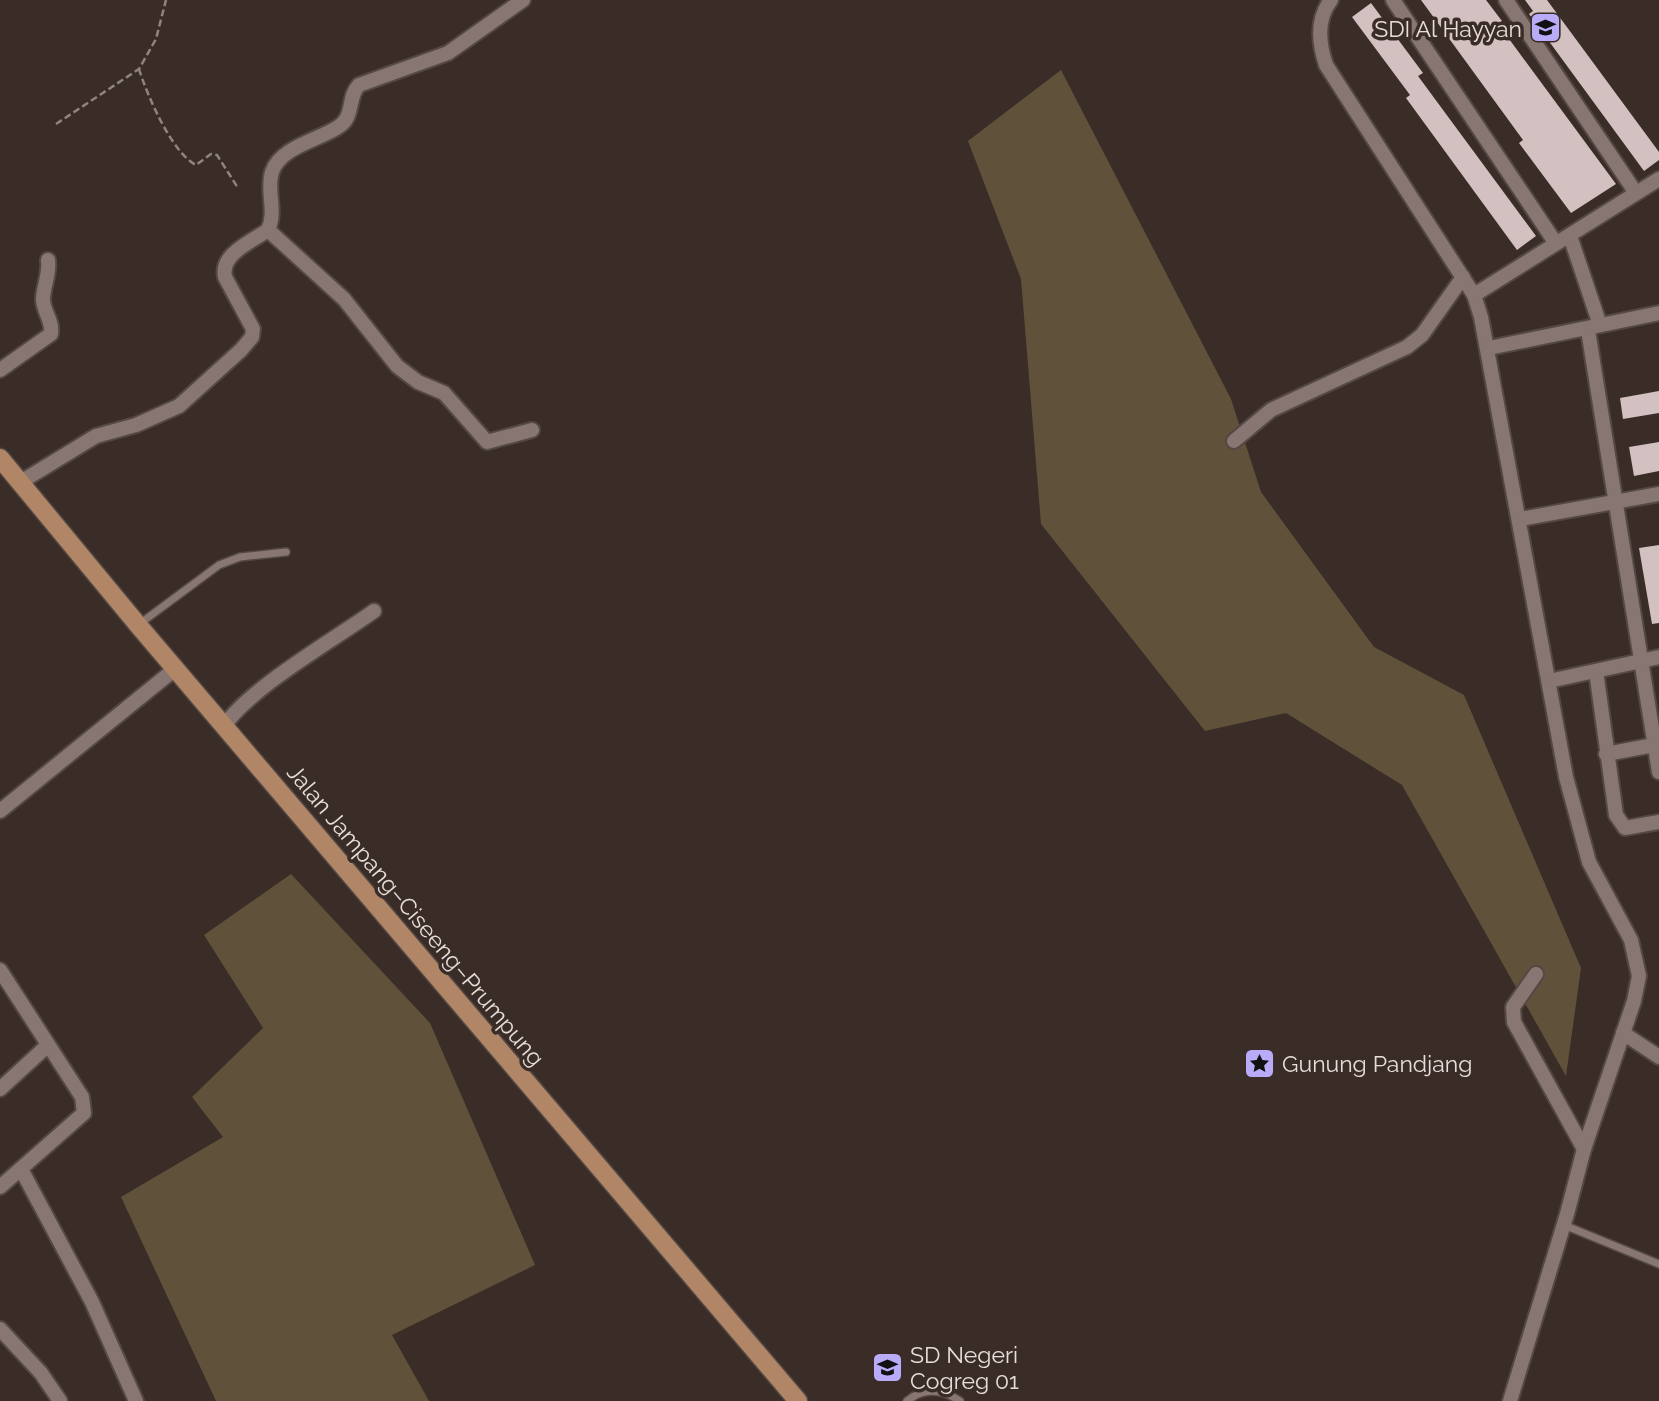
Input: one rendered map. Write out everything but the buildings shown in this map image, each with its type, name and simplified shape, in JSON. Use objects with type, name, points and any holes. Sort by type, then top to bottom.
[{"type":"main road","name":"Jalan Jampang–Ciseeng–Prumpung","points":[[0,458],[175,669],[799,1401]]},
{"type":"street","points":[[19,483],[96,436],[136,425],[179,406],[241,350],[252,337],[253,329],[225,277],[223,268],[226,260],[268,230],[274,208],[271,175],[275,166],[291,152],[340,126],[349,115],[353,93],[359,85],[449,53],[523,0]]},
{"type":"street","points":[[1331,0],[1323,15],[1320,29],[1320,47],[1326,65],[1474,295],[1489,348],[1566,777],[1589,862],[1631,940],[1640,975],[1584,1149],[1564,1225],[1510,1401]]},
{"type":"street","points":[[1393,0],[1555,242]]},
{"type":"street","points":[[1506,0],[1636,193]]},
{"type":"street","points":[[1474,295],[1659,179]]},
{"type":"street","points":[[268,230],[344,299],[397,366],[418,382],[444,393],[487,442],[532,430]]},
{"type":"street","points":[[1570,236],[1594,327],[1615,502],[1659,772]]},
{"type":"street","points":[[0,370],[51,334],[52,326],[43,299],[50,273],[48,260]]},
{"type":"street","points":[[1234,441],[1271,410],[1408,347],[1422,335],[1463,278]]},
{"type":"street","points":[[1489,348],[1659,313]]},
{"type":"street","points":[[1520,519],[1659,494]]},
{"type":"street","points":[[224,726],[232,715],[266,686],[374,611]]},
{"type":"street","points":[[1549,681],[1659,657]]},
{"type":"street","points":[[0,811],[175,669]]},
{"type":"street","points":[[1596,671],[1606,754],[1619,823],[1625,828],[1635,828],[1659,822]]},
{"type":"street","points":[[1606,754],[1654,745]]},
{"type":"street","points":[[0,970],[5,989],[48,1045],[82,1097],[85,1109],[84,1113],[0,1187]]},
{"type":"street","points":[[1536,974],[1513,1007],[1514,1022],[1584,1149]]},
{"type":"street","points":[[1623,1033],[1659,1057]]},
{"type":"street","points":[[0,1089],[48,1045]]},
{"type":"street","points":[[21,1169],[87,1290],[136,1401]]},
{"type":"street","points":[[0,1329],[41,1373],[60,1401]]},
{"type":"lane","points":[[138,625],[219,565],[240,556],[286,552]]},
{"type":"lane","points":[[1564,1225],[1659,1264]]},
{"type":"lane","points":[[907,1401],[916,1394],[934,1390],[949,1394],[960,1401]]},
{"type":"path","points":[[56,124],[139,69],[156,39],[166,0]]},
{"type":"path","points":[[139,69],[147,97],[175,147],[196,165],[211,154],[217,155],[238,188]]},
{"type":"shaded area","points":[[1061,70],[1231,399],[1261,492],[1374,647],[1464,695],[1581,968],[1566,1076],[1402,785],[1286,713],[1205,731],[1041,524],[1021,279],[968,141]]},
{"type":"shaded area","points":[[291,874],[430,1023],[535,1265],[392,1335],[429,1401],[216,1401],[121,1197],[223,1137],[192,1097],[263,1028],[204,935]]},
{"type":"place","name":"SDI Al Hayyan","points":[[1545,28]]},
{"type":"place","name":"Gunung Pandjang","points":[[1259,1063]]},
{"type":"place","name":"SD Negeri Cogreg 01","points":[[887,1367]]}]
